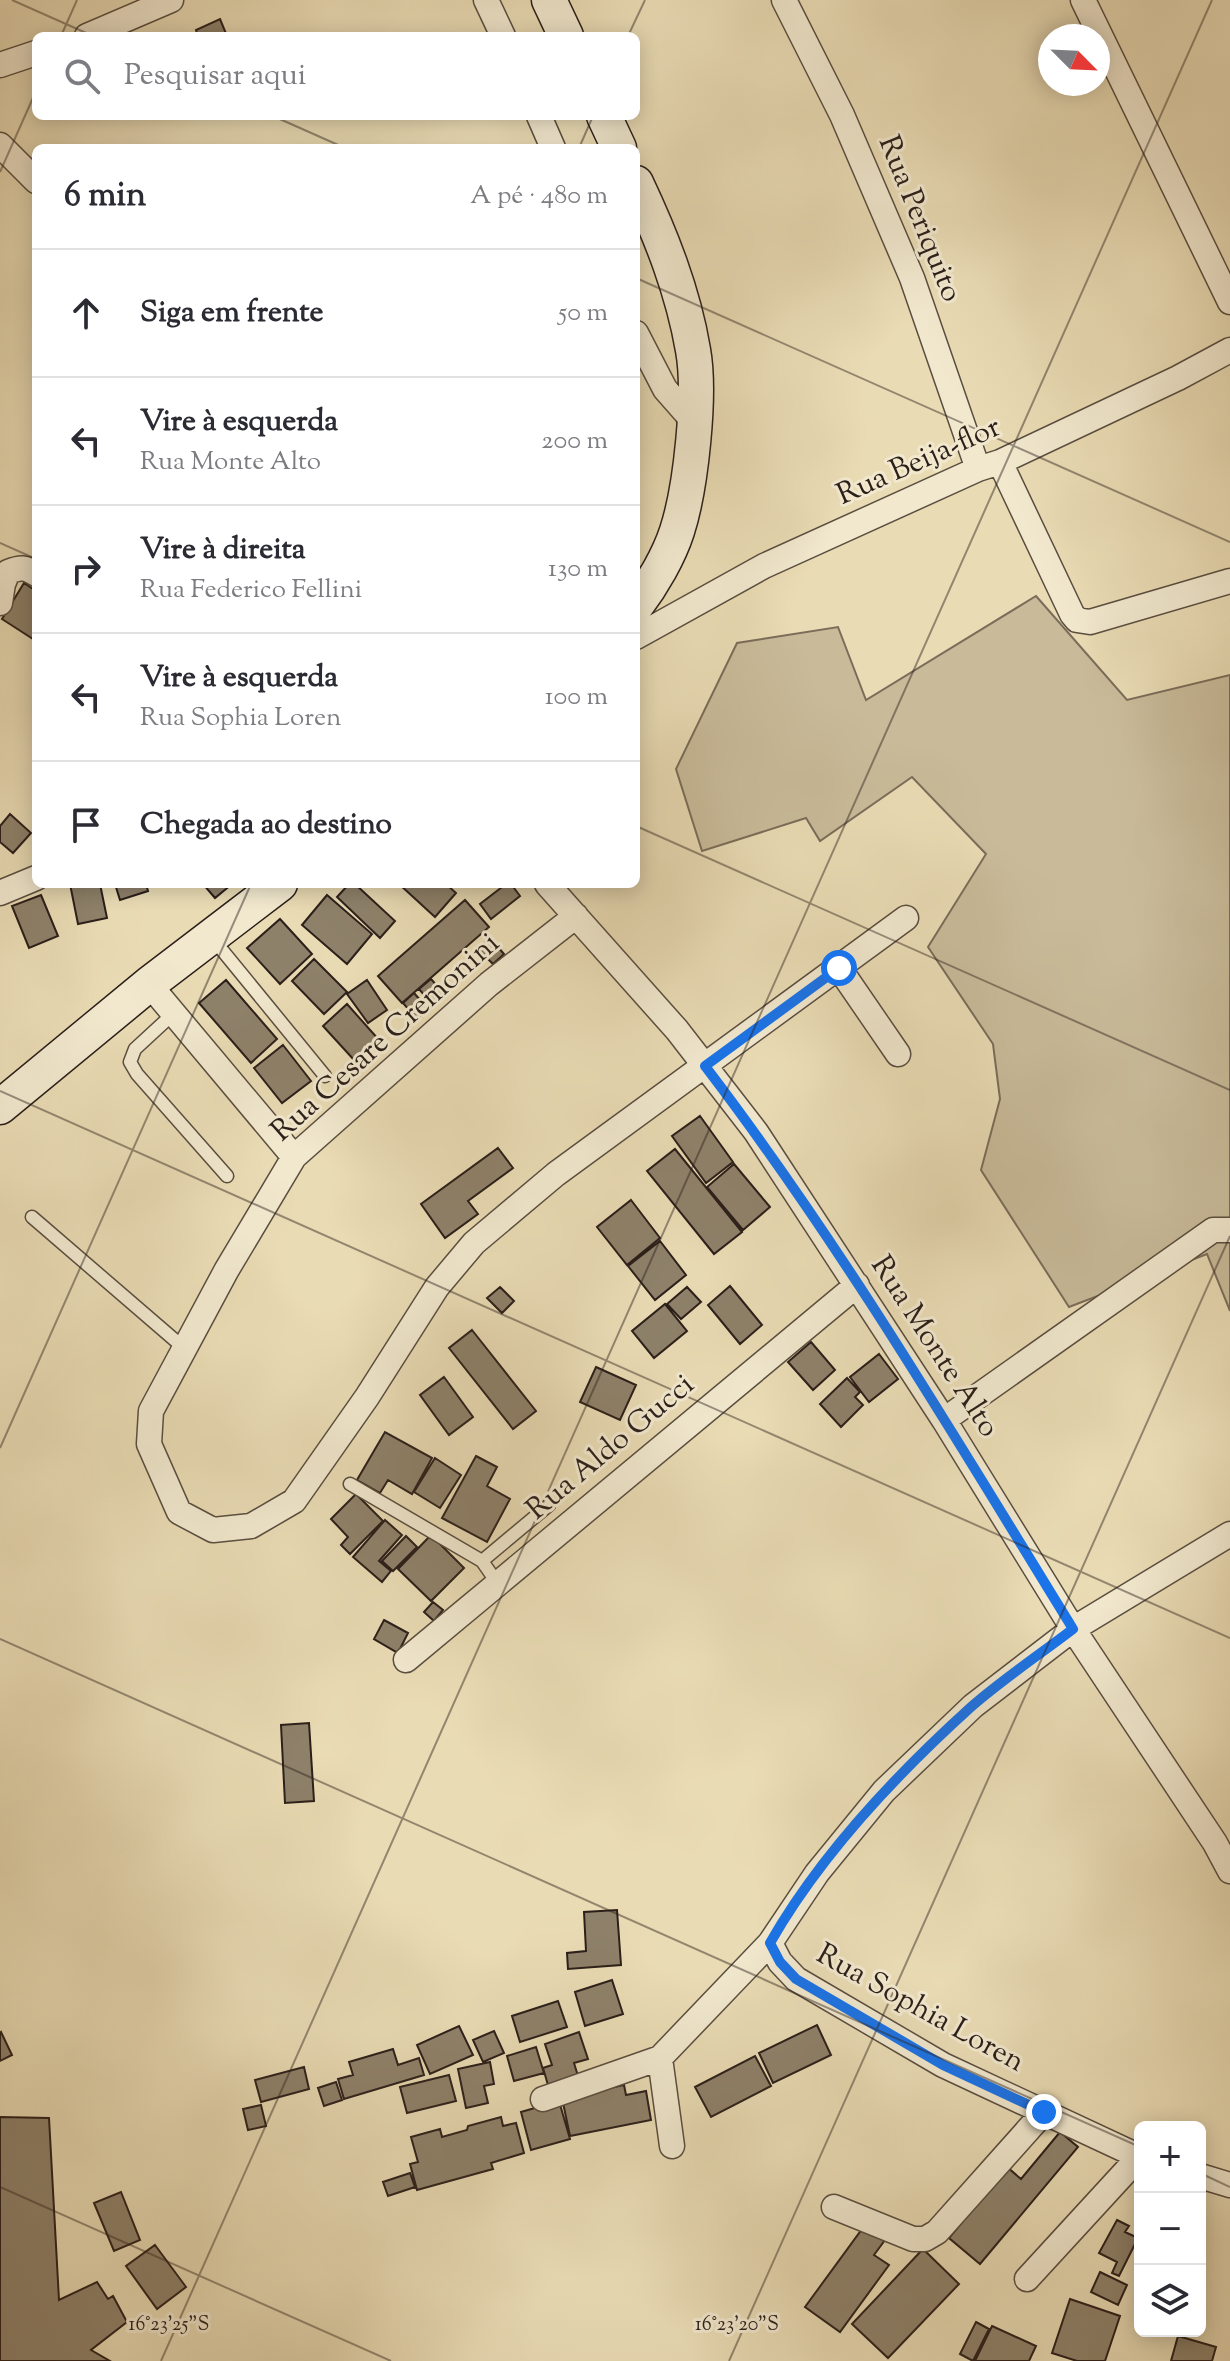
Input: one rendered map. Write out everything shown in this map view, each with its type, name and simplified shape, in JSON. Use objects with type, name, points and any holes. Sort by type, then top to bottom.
[{"type":"main road","points":[[549,0],[564,32]]},
{"type":"main road","points":[[606,120],[617,144]]},
{"type":"main road","points":[[640,191],[677,282],[694,352],[694,422],[687,484],[676,532],[640,600]]},
{"type":"main road","points":[[0,1107],[268,888]]},
{"type":"street","points":[[96,32],[171,0]]},
{"type":"street","points":[[486,0],[501,32]]},
{"type":"street","name":"Rua Periquito","points":[[784,0],[842,115],[989,465],[1072,614],[1077,620],[1090,622],[1230,581]]},
{"type":"street","points":[[1083,0],[1230,302]]},
{"type":"street","points":[[0,65],[32,54]]},
{"type":"street","points":[[541,120],[551,144]]},
{"type":"street","points":[[0,145],[32,177]]},
{"type":"street","points":[[640,341],[665,389],[694,422]]},
{"type":"street","name":"Rua Beija-flor","points":[[640,635],[764,566],[1178,378],[1230,350]]},
{"type":"street","points":[[0,603],[8,572],[18,567],[32,571]]},
{"type":"street","points":[[0,893],[32,880]]},
{"type":"street","name":"Rua Monte Alto","points":[[551,888],[677,1030],[756,1132],[944,1420],[1073,1629],[1215,1843],[1230,1871]]},
{"type":"street","name":"Rua Cesare Cremonini","points":[[576,916],[489,984],[294,1157],[226,1271],[151,1411],[149,1444],[179,1512],[213,1530],[251,1526],[294,1501],[367,1397],[437,1287],[474,1243],[556,1174],[906,918]]},
{"type":"street","points":[[839,968],[898,1054]]},
{"type":"street","points":[[149,984],[294,1157]]},
{"type":"street","points":[[944,1420],[1213,1230],[1230,1230]]},
{"type":"street","name":"Rua Aldo Gucci","points":[[406,1660],[857,1285]]},
{"type":"street","points":[[543,2099],[660,2058],[770,1943],[817,1873],[884,1791],[973,1706],[1073,1629],[1230,1534]]},
{"type":"street","name":"Rua Sophia Loren","points":[[770,1943],[780,1962],[796,1979],[943,2065],[1134,2154]]},
{"type":"street","points":[[660,2058],[672,2146]]},
{"type":"street","points":[[834,2207],[913,2239],[925,2239],[937,2232],[1044,2112]]},
{"type":"street","points":[[1027,2279],[1134,2163]]},
{"type":"street","points":[[1206,2178],[1230,2185]]},
{"type":"lane","points":[[210,936],[325,1076]]},
{"type":"lane","points":[[174,1013],[135,1049],[130,1062],[137,1074],[227,1176]]},
{"type":"lane","points":[[32,1217],[184,1348]]},
{"type":"lane","points":[[350,1484],[482,1561],[498,1584]]},
{"type":"lane","points":[[482,1561],[549,1505]]},
{"type":"shaded area","points":[[1036,596],[1127,700],[1230,675],[1230,1311],[1207,1254],[1069,1307],[981,1170],[1000,1099],[993,1044],[928,947],[986,854],[912,777],[820,841],[806,818],[702,851],[676,769],[737,643],[838,627],[866,700]]},
{"type":"building","points":[[220,19],[225,32],[197,32]]},
{"type":"building","points":[[24,583],[32,588],[32,638],[2,619]]},
{"type":"building","points":[[10,814],[31,833],[13,853],[0,842],[0,826]]},
{"type":"building","points":[[71,888],[101,888],[107,918],[78,924]]},
{"type":"building","points":[[116,888],[147,888],[148,891],[120,900]]},
{"type":"building","points":[[206,888],[227,888],[215,898]]},
{"type":"building","points":[[345,888],[359,888],[395,921],[380,938],[337,897]]},
{"type":"building","points":[[403,888],[450,888],[456,893],[435,917]]},
{"type":"building","points":[[501,888],[514,888],[520,896],[491,919],[480,904]]},
{"type":"building","points":[[41,895],[58,936],[29,948],[12,906]]},
{"type":"building","points":[[327,895],[372,934],[347,964],[302,925]]},
{"type":"building","points":[[465,900],[489,927],[402,1003],[378,976]]},
{"type":"building","points":[[280,919],[312,954],[280,984],[247,948]]},
{"type":"building","points":[[490,938],[504,954],[493,964],[478,949]]},
{"type":"building","points":[[314,959],[347,992],[324,1014],[292,981]]},
{"type":"building","points":[[431,979],[445,995],[433,1005],[419,989]]},
{"type":"building","points":[[226,980],[277,1039],[251,1063],[199,1003]]},
{"type":"building","points":[[367,980],[387,1010],[368,1023],[347,994]]},
{"type":"building","points":[[414,993],[428,1009],[417,1019],[403,1003]]},
{"type":"building","points":[[347,1004],[379,1040],[355,1061],[323,1026]]},
{"type":"building","points":[[283,1045],[311,1081],[282,1103],[254,1068]]},
{"type":"building","points":[[700,1116],[733,1162],[706,1183],[672,1136]]},
{"type":"building","points":[[498,1148],[513,1168],[468,1201],[478,1214],[445,1238],[421,1204]]},
{"type":"building","points":[[675,1149],[742,1232],[714,1254],[647,1171]]},
{"type":"building","points":[[734,1164],[770,1207],[743,1230],[707,1187]]},
{"type":"building","points":[[631,1200],[660,1238],[627,1265],[597,1227]]},
{"type":"building","points":[[660,1241],[686,1275],[655,1300],[628,1266]]},
{"type":"building","points":[[730,1286],[762,1325],[740,1344],[708,1305]]},
{"type":"building","points":[[500,1287],[514,1301],[502,1313],[487,1298]]},
{"type":"building","points":[[687,1287],[701,1302],[681,1319],[667,1304]]},
{"type":"building","points":[[665,1304],[687,1331],[654,1358],[632,1331]]},
{"type":"building","points":[[472,1330],[536,1411],[513,1429],[449,1348]]},
{"type":"building","points":[[811,1342],[835,1370],[813,1390],[788,1362]]},
{"type":"building","points":[[879,1354],[898,1379],[869,1402],[850,1377]]},
{"type":"building","points":[[596,1367],[636,1385],[620,1420],[580,1402]]},
{"type":"building","points":[[444,1377],[473,1417],[449,1435],[420,1395]]},
{"type":"building","points":[[847,1378],[860,1392],[855,1397],[863,1405],[841,1427],[820,1404]]},
{"type":"building","points":[[385,1432],[432,1458],[412,1494],[388,1480],[380,1493],[357,1480]]},
{"type":"building","points":[[476,1456],[497,1467],[487,1486],[510,1499],[487,1542],[442,1518]]},
{"type":"building","points":[[435,1458],[461,1475],[440,1508],[414,1492]]},
{"type":"building","points":[[356,1494],[383,1521],[350,1554],[341,1545],[348,1537],[331,1519]]},
{"type":"building","points":[[385,1520],[402,1535],[379,1561],[391,1571],[382,1582],[353,1557]]},
{"type":"building","points":[[431,1535],[464,1568],[431,1601],[398,1569]]},
{"type":"building","points":[[406,1536],[417,1547],[393,1571],[382,1561]]},
{"type":"building","points":[[433,1602],[443,1610],[434,1621],[424,1612]]},
{"type":"building","points":[[384,1620],[408,1633],[398,1653],[374,1639]]},
{"type":"building","points":[[309,1723],[314,1801],[285,1803],[281,1725]]},
{"type":"building","points":[[617,1910],[621,1965],[568,1969],[567,1953],[586,1951],[584,1912]]},
{"type":"building","points":[[612,1980],[623,2014],[585,2026],[575,1992]]},
{"type":"building","points":[[558,2001],[567,2027],[520,2042],[512,2016]]},
{"type":"building","points":[[817,2025],[831,2055],[773,2083],[759,2053]]},
{"type":"building","points":[[459,2026],[473,2055],[430,2074],[417,2045]]},
{"type":"building","points":[[494,2031],[504,2053],[483,2062],[473,2040]]},
{"type":"building","points":[[579,2032],[588,2059],[574,2063],[578,2076],[548,2085],[543,2068],[552,2065],[545,2044]]},
{"type":"building","points":[[0,2033],[12,2055],[0,2061]]},
{"type":"building","points":[[536,2047],[544,2073],[514,2081],[507,2056]]},
{"type":"building","points":[[393,2049],[398,2065],[419,2058],[424,2075],[344,2099],[338,2079],[353,2075],[349,2062]]},
{"type":"building","points":[[755,2056],[771,2086],[711,2117],[695,2087]]},
{"type":"building","points":[[490,2062],[494,2084],[484,2086],[488,2103],[466,2108],[458,2069]]},
{"type":"building","points":[[304,2067],[309,2089],[261,2102],[255,2080]]},
{"type":"building","points":[[449,2075],[456,2101],[407,2113],[400,2087]]},
{"type":"building","points":[[336,2082],[342,2100],[324,2106],[318,2088]]},
{"type":"building","points":[[624,2085],[626,2095],[646,2091],[651,2120],[570,2136],[562,2098]]},
{"type":"building","points":[[559,2101],[570,2139],[531,2150],[521,2112]]},
{"type":"building","points":[[261,2105],[266,2126],[248,2130],[243,2109]]},
{"type":"building","points":[[0,2117],[49,2118],[59,2300],[97,2282],[108,2299],[113,2296],[127,2322],[91,2350],[110,2361],[0,2361]]},
{"type":"building","points":[[501,2117],[503,2126],[516,2123],[524,2153],[491,2163],[493,2169],[417,2190],[410,2164],[418,2162],[411,2137],[440,2129],[442,2137]]},
{"type":"building","points":[[1060,2132],[1078,2147],[980,2264],[949,2238],[1007,2167],[1021,2179]]},
{"type":"building","points":[[410,2173],[415,2187],[388,2196],[383,2182]]},
{"type":"building","points":[[121,2192],[140,2240],[114,2251],[94,2203]]},
{"type":"building","points":[[1117,2220],[1129,2226],[1125,2232],[1134,2236],[1134,2246],[1119,2276],[1112,2273],[1117,2262],[1099,2253]]},
{"type":"building","points":[[865,2225],[885,2240],[874,2255],[889,2265],[840,2332],[805,2307]]},
{"type":"building","points":[[155,2245],[186,2287],[157,2309],[126,2266]]},
{"type":"building","points":[[923,2249],[959,2284],[888,2358],[852,2324]]},
{"type":"building","points":[[1100,2272],[1127,2285],[1118,2305],[1091,2292]]},
{"type":"building","points":[[1070,2299],[1120,2316],[1105,2361],[1077,2361],[1052,2353]]},
{"type":"building","points":[[976,2322],[989,2329],[973,2361],[960,2354]]},
{"type":"building","points":[[992,2326],[1036,2346],[1029,2361],[975,2361]]},
{"type":"building","points":[[1178,2337],[1216,2347],[1212,2361],[1171,2361]]},
{"type":"route","points":[[839,968],[705,1066],[756,1132],[823,1232],[1073,1629],[973,1706],[884,1791],[817,1873],[770,1943],[780,1962],[796,1979],[943,2065],[1044,2112]]}]
